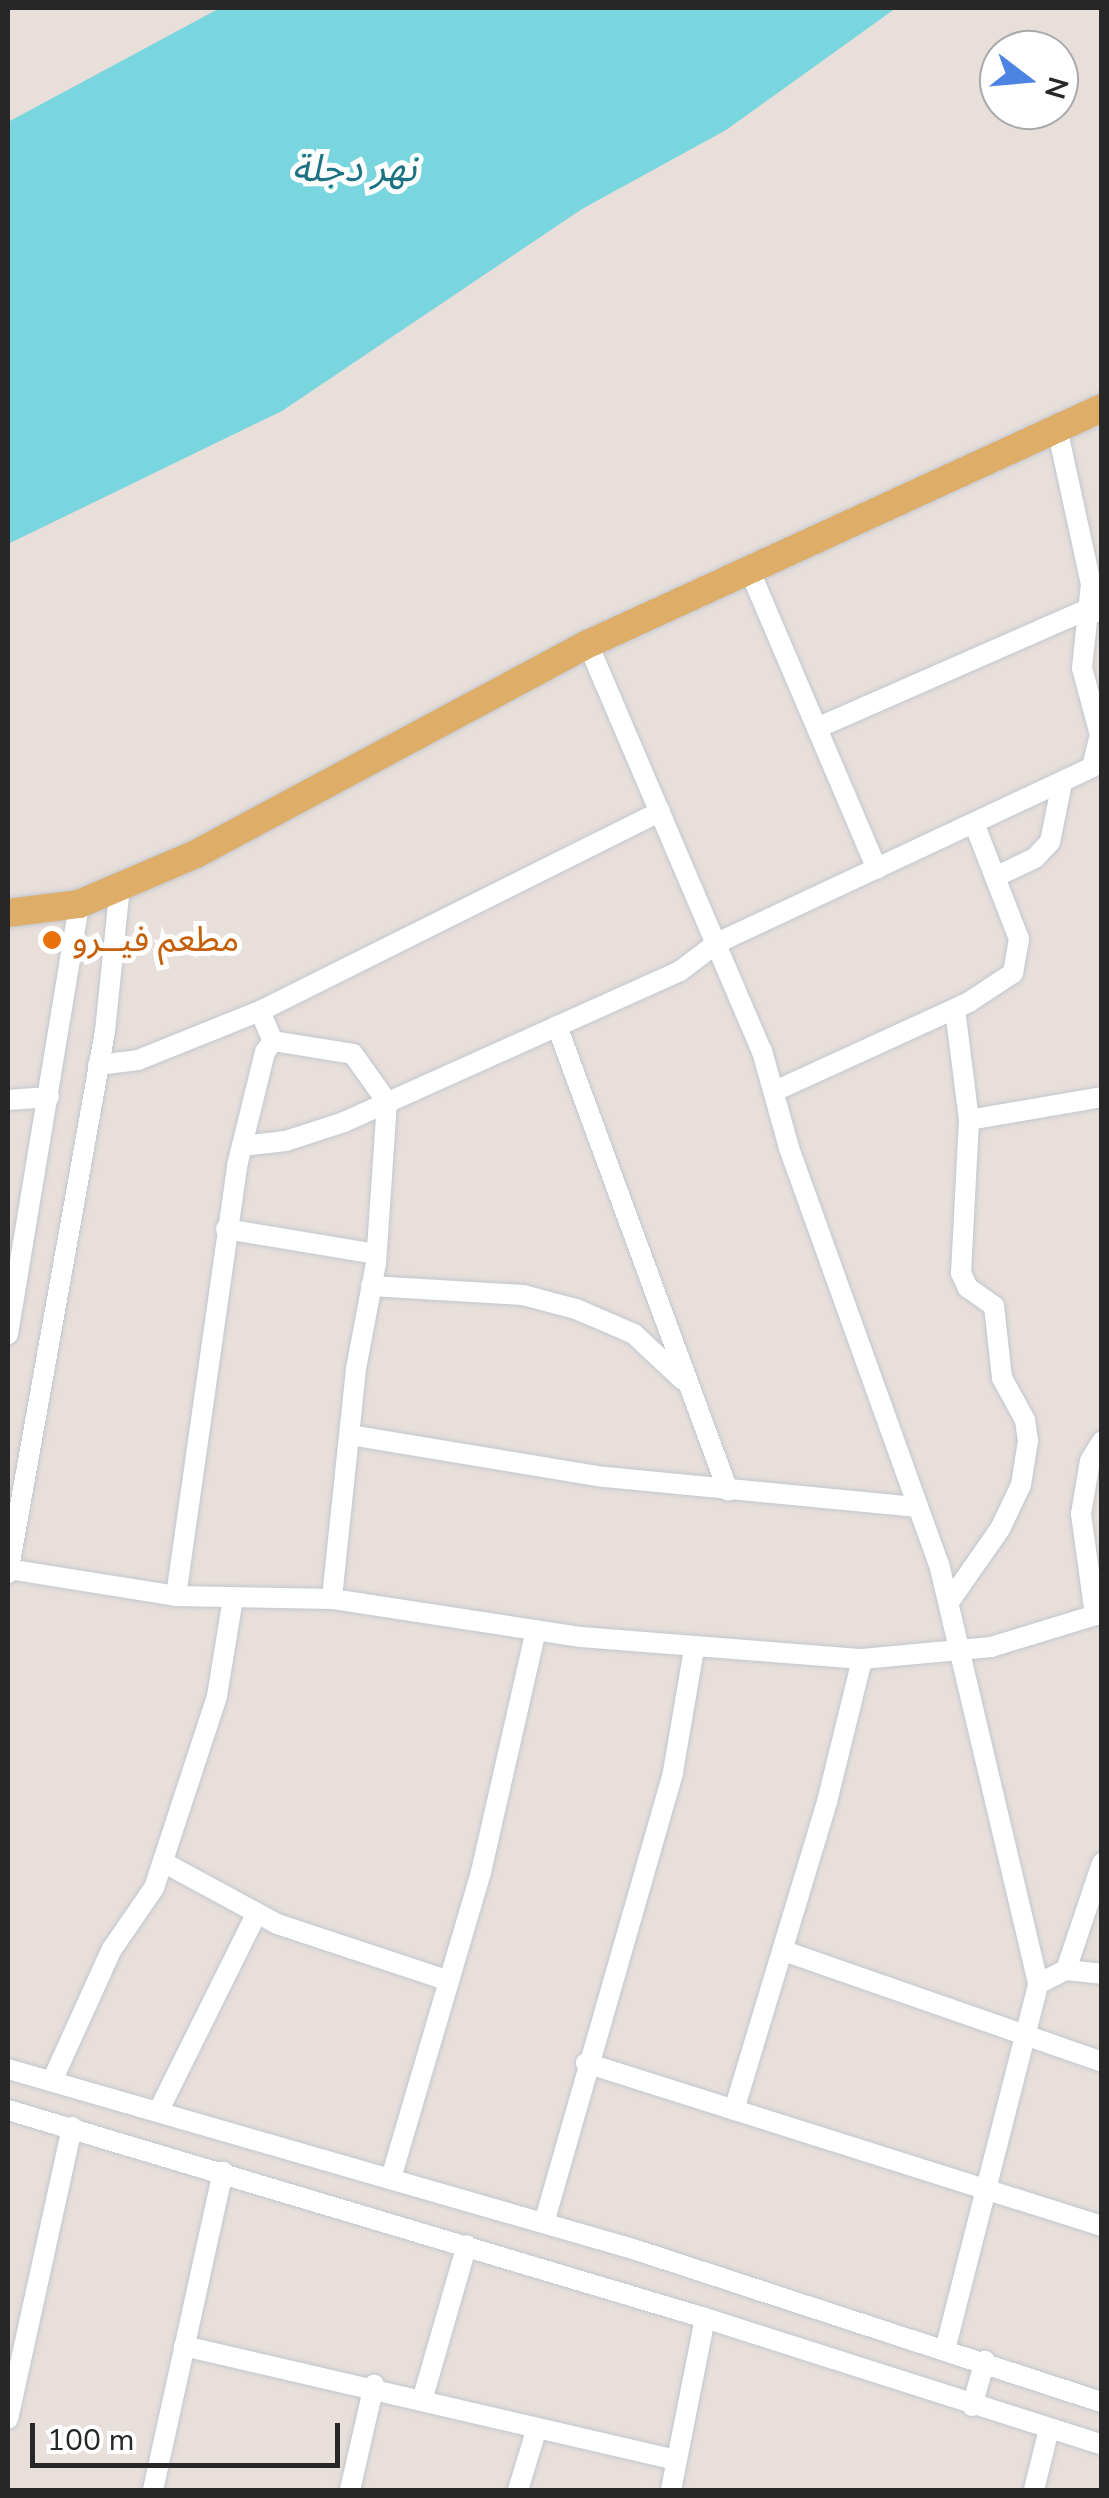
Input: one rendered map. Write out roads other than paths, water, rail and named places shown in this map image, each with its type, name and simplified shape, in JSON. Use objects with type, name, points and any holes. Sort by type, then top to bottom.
[{"type":"main road","points":[[8,914],[79,904],[196,854],[588,644],[1102,408]]},
{"type":"street","points":[[242,1146],[320,1132],[388,1102],[680,972],[716,943],[1092,768],[1101,746],[1082,668],[1096,611],[1057,428]]},
{"type":"street","points":[[748,570],[877,868]]},
{"type":"street","points":[[817,728],[1096,611]]},
{"type":"street","points":[[588,644],[775,1091],[789,1148],[949,1602],[1015,1907],[1038,1984],[1030,2037],[946,2350]]},
{"type":"street","points":[[995,877],[1035,858],[1050,842],[1062,782]]},
{"type":"street","points":[[98,1065],[138,1060],[260,1011],[660,812]]},
{"type":"street","points":[[775,1091],[955,1009],[1006,980],[1018,962],[1019,939],[974,824]]},
{"type":"street","points":[[120,885],[117,950],[8,1571],[176,1596],[332,1599],[694,1650],[862,1660],[961,1652],[1098,1614],[1081,1514],[1090,1461],[1102,1440]]},
{"type":"street","points":[[8,1334],[15,1248],[49,1097],[79,904]]},
{"type":"street","points":[[949,1602],[1000,1529],[1021,1485],[1028,1441],[1025,1420],[1002,1378],[994,1306],[968,1288],[961,1274],[958,1240],[969,1120],[955,1009]]},
{"type":"street","points":[[260,1011],[273,1041]]},
{"type":"street","points":[[557,1026],[728,1491]]},
{"type":"street","points":[[273,1041],[353,1054],[388,1102],[376,1254],[332,1599]]},
{"type":"street","points":[[176,1596],[226,1229],[265,1052],[273,1041]]},
{"type":"street","points":[[8,1100],[49,1097]]},
{"type":"street","points":[[969,1120],[1102,1097]]},
{"type":"street","points":[[226,1229],[376,1254]]},
{"type":"street","points":[[371,1286],[522,1295],[576,1309],[634,1334],[688,1384]]},
{"type":"street","points":[[350,1435],[728,1491],[916,1507]]},
{"type":"street","points":[[52,2081],[112,1949],[141,1912],[163,1862],[217,1696],[233,1598]]},
{"type":"street","points":[[390,2178],[449,1981],[536,1630]]},
{"type":"street","points":[[544,2223],[586,2063],[673,1772],[694,1650]]},
{"type":"street","points":[[734,2110],[784,1951],[862,1660]]},
{"type":"street","points":[[163,1862],[256,1915],[449,1981]]},
{"type":"street","points":[[1066,1970],[1102,1862]]},
{"type":"street","points":[[159,2110],[256,1915]]},
{"type":"street","points":[[784,1951],[1102,2062]]},
{"type":"street","points":[[1038,1984],[1066,1970],[1102,1974]]},
{"type":"street","points":[[586,2063],[1102,2226]]},
{"type":"street","points":[[8,2069],[544,2223],[985,2361],[1102,2402]]},
{"type":"street","points":[[8,2110],[705,2318],[1102,2445]]},
{"type":"street","points":[[8,2419],[72,2127]]},
{"type":"street","points":[[153,2490],[223,2172]]},
{"type":"street","points":[[423,2397],[466,2245]]},
{"type":"street","points":[[671,2490],[705,2318]]},
{"type":"street","points":[[184,2346],[374,2385],[676,2460]]},
{"type":"street","points":[[972,2406],[985,2361]]},
{"type":"street","points":[[350,2490],[374,2385]]},
{"type":"street","points":[[518,2490],[538,2428]]},
{"type":"street","points":[[1034,2490],[1048,2430]]},
{"type":"water","name":"نهر دجلة","points":[[220,8],[896,8],[726,130],[582,209],[282,411],[8,544],[8,122]]},
{"type":"place","name":"مطعم فيــرو","points":[[52,940]]}]
